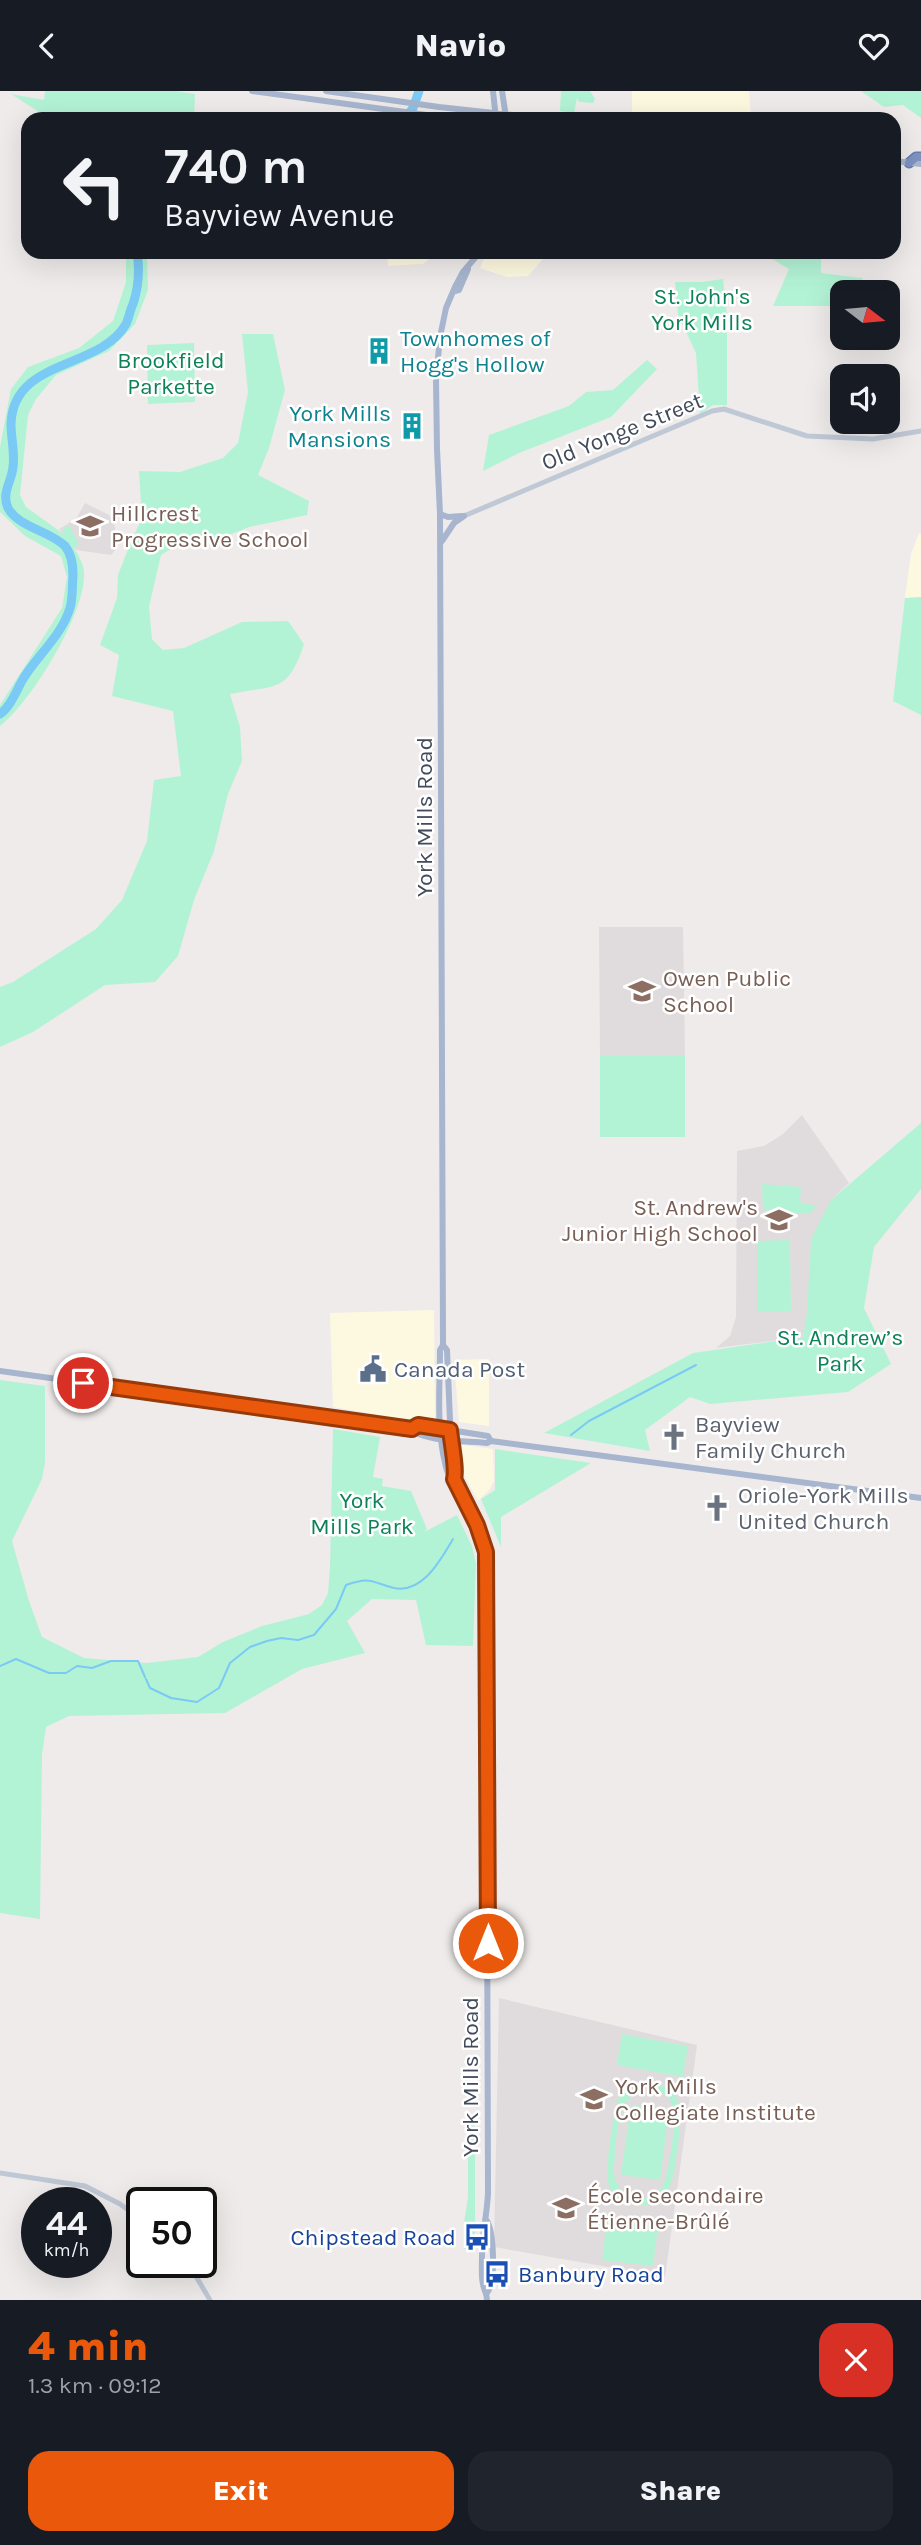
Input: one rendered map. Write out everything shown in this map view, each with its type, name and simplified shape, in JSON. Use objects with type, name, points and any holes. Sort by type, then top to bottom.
[{"type":"highway","points":[[909,163],[916,157],[921,157]]},
{"type":"main road","points":[[252,91],[409,112]]},
{"type":"main road","points":[[326,91],[470,112]]},
{"type":"main road","points":[[493,91],[496,112]]},
{"type":"main road","points":[[502,91],[505,112]]},
{"type":"main road","points":[[901,162],[921,164]]},
{"type":"main road","name":"York Mills Road","points":[[474,259],[463,272],[446,308],[436,364],[436,449],[441,543],[443,1345],[440,1350],[440,1438],[443,1461],[449,1477],[454,1479],[477,1525],[486,1552],[487,2221],[491,2229],[492,2262],[492,2286],[487,2296]]},
{"type":"main road","points":[[440,515],[451,520],[464,516]]},
{"type":"main road","points":[[441,543],[447,531],[464,516]]},
{"type":"main road","name":"York Mills Road","points":[[443,1345],[447,1350],[450,1430],[456,1473],[454,1479]]},
{"type":"main road","points":[[0,1371],[412,1429],[417,1434],[440,1438],[487,1443],[491,1441],[921,1498]]},
{"type":"main road","points":[[412,1429],[418,1425],[488,1436],[491,1441]]},
{"type":"street","name":"Old Yonge Street","points":[[464,516],[724,409],[807,436],[880,438],[921,431]]},
{"type":"street","points":[[0,2173],[85,2186],[126,2208]]},
{"type":"street","points":[[197,2278],[210,2300]]},
{"type":"shaded area","points":[[632,91],[749,91],[750,112],[632,112]]},
{"type":"shaded area","points":[[388,259],[429,259],[423,264],[388,266]]},
{"type":"shaded area","points":[[484,259],[543,259],[528,276],[507,277],[480,268]]},
{"type":"shaded area","name":"Hillcrest Progressive School","points":[[85,503],[109,515],[114,523],[117,540],[116,549],[111,555],[76,550],[59,529],[76,519]]},
{"type":"shaded area","points":[[919,533],[921,597],[905,598],[911,554]]},
{"type":"shaded area","name":"Owen Public School","points":[[599,927],[683,927],[685,1055],[600,1055]]},
{"type":"shaded area","name":"St. Andrew's Junior High School","points":[[802,1115],[849,1183],[831,1200],[803,1337],[716,1348],[730,1336],[736,1317],[737,1151],[764,1146],[783,1134]]},
{"type":"shaded area","points":[[434,1310],[435,1424],[333,1407],[330,1313]]},
{"type":"shaded area","points":[[489,1359],[489,1426],[459,1422],[454,1360]]},
{"type":"shaded area","points":[[463,1445],[493,1449],[494,1481],[478,1501],[464,1475],[458,1449]]},
{"type":"shaded area","name":"York Mills Collegiate Institute","points":[[499,1998],[697,2045],[665,2277],[494,2247]]},
{"type":"green space","points":[[45,91],[176,91],[195,94],[194,112],[39,112],[11,94],[44,100]]},
{"type":"green space","points":[[561,91],[590,91],[595,99],[593,103],[579,102],[577,98],[574,112],[560,111]]},
{"type":"green space","points":[[861,91],[921,91],[921,118],[903,105],[884,107]]},
{"type":"green space","points":[[126,259],[147,259],[148,290],[135,324],[109,351],[56,375],[36,399],[28,415],[20,495],[26,507],[65,535],[63,529],[69,525],[79,544],[74,548],[84,573],[76,610],[54,655],[26,698],[0,726],[0,705],[62,608],[67,577],[61,556],[25,536],[0,512],[0,447],[11,389],[28,367],[79,348],[113,321],[126,282]]},
{"type":"green space","points":[[772,259],[821,259],[821,273],[863,280],[830,280],[830,306],[773,306],[789,269]]},
{"type":"green space","name":"St. John's York Mills","points":[[723,279],[727,314],[727,405],[713,405],[700,414],[696,353],[678,315],[675,282]]},
{"type":"green space","points":[[242,334],[273,334],[285,390],[269,448],[258,475],[309,501],[307,515],[249,527],[222,538],[192,536],[161,555],[149,607],[152,639],[163,650],[184,648],[242,622],[288,621],[304,644],[292,672],[278,684],[230,694],[240,727],[242,761],[228,794],[214,851],[194,900],[178,956],[155,982],[105,985],[33,1032],[0,1047],[0,987],[13,982],[96,929],[122,900],[147,841],[154,780],[181,776],[173,711],[112,696],[119,655],[100,645],[117,598],[118,575],[142,518],[139,471],[180,472],[223,458],[238,443],[248,392]]},
{"type":"green space","name":"Brookfield Parkette","points":[[194,343],[195,402],[148,404],[147,345]]},
{"type":"green space","points":[[647,360],[657,369],[611,417],[519,453],[483,471],[489,435],[569,406],[586,392],[613,390]]},
{"type":"green space","points":[[921,597],[921,715],[893,701],[905,598]]},
{"type":"green space","points":[[600,1055],[685,1055],[685,1137],[600,1137]]},
{"type":"green space","name":"St. Andrew’s Park","points":[[921,1123],[921,1189],[874,1247],[864,1308],[891,1364],[848,1392],[710,1404],[690,1397],[645,1430],[650,1451],[544,1433],[693,1353],[803,1337],[811,1239],[831,1200]]},
{"type":"green space","points":[[762,1184],[801,1187],[800,1202],[817,1206],[809,1214],[763,1210]]},
{"type":"green space","points":[[790,1240],[791,1311],[757,1311],[757,1241]]},
{"type":"green space","name":"York Mills Park","points":[[0,1380],[45,1386],[45,1462],[42,1479],[12,1541],[42,1637],[84,1658],[147,1663],[198,1657],[223,1642],[262,1626],[309,1614],[322,1605],[328,1593],[330,1567],[333,1429],[380,1437],[373,1477],[383,1479],[382,1486],[411,1491],[427,1529],[424,1532],[457,1515],[472,1546],[476,1564],[473,1646],[426,1645],[416,1600],[372,1599],[347,1621],[365,1653],[302,1669],[225,1713],[69,1716],[46,1727],[42,1755],[40,1919],[0,1913]]},
{"type":"green space","points":[[495,1449],[591,1463],[501,1517],[501,1547],[481,1499],[495,1490]]},
{"type":"green space","points":[[622,2034],[688,2046],[683,2077],[617,2065]]},
{"type":"green space","points":[[645,2082],[668,2088],[675,2095],[680,2122],[670,2186],[665,2194],[651,2204],[634,2205],[612,2192],[607,2172],[611,2133],[619,2098],[627,2090]],"holes":[[[648,2088],[660,2092],[671,2102],[674,2122],[665,2181],[655,2194],[640,2199],[625,2193],[615,2178],[614,2169],[617,2133],[623,2109],[637,2092]]]},
{"type":"green space","points":[[631,2105],[669,2110],[660,2180],[621,2175]]},
{"type":"green space","points":[[468,2122],[475,2123],[475,2240],[472,2247],[464,2249],[468,2197]]},
{"type":"green space","points":[[607,2221],[658,2228],[653,2266],[602,2260]]},
{"type":"waterway","points":[[410,112],[419,91]]},
{"type":"waterway","points":[[0,714],[66,618],[70,608],[73,576],[72,564],[65,546],[19,520],[6,503],[14,456],[11,424],[15,403],[26,387],[41,375],[97,350],[114,339],[126,324],[135,297],[139,272],[138,259]]},
{"type":"waterway","points":[[571,1435],[589,1421],[696,1365]]},
{"type":"waterway","points":[[146,1679],[150,1688],[171,1698],[197,1702],[219,1688],[230,1663],[250,1647],[281,1638],[298,1640],[314,1635],[336,1609],[346,1585],[366,1580],[394,1588],[414,1586],[430,1573],[453,1539]]},
{"type":"waterway","points":[[0,1666],[16,1659],[49,1673],[66,1673],[77,1666],[92,1668],[111,1661],[138,1661],[145,1677]]},
{"type":"place","name":"Townhomes of Hogg's Hollow","points":[[379,351]]},
{"type":"place","name":"York Mills Mansions","points":[[412,426]]},
{"type":"place","name":"Hillcrest Progressive School","points":[[90,526]]},
{"type":"place","name":"Owen Public School","points":[[642,991]]},
{"type":"place","name":"St. Andrew's Junior High School","points":[[779,1220]]},
{"type":"place","name":"Canada Post","points":[[373,1369]]},
{"type":"place","name":"Bayview Family Church","points":[[674,1437]]},
{"type":"place","name":"Oriole-York Mills United Church","points":[[717,1508]]},
{"type":"place","name":"York Mills Collegiate Institute","points":[[594,2099]]},
{"type":"place","name":"École secondaire Étienne-Brûlé","points":[[566,2208]]},
{"type":"place","name":"Chipstead Road","points":[[477,2237]]},
{"type":"place","name":"Banbury Road","points":[[497,2274]]},
{"type":"route","points":[[83,1383],[412,1429],[418,1425],[450,1430],[456,1473],[454,1479],[477,1525],[486,1552],[488,1943]]}]
